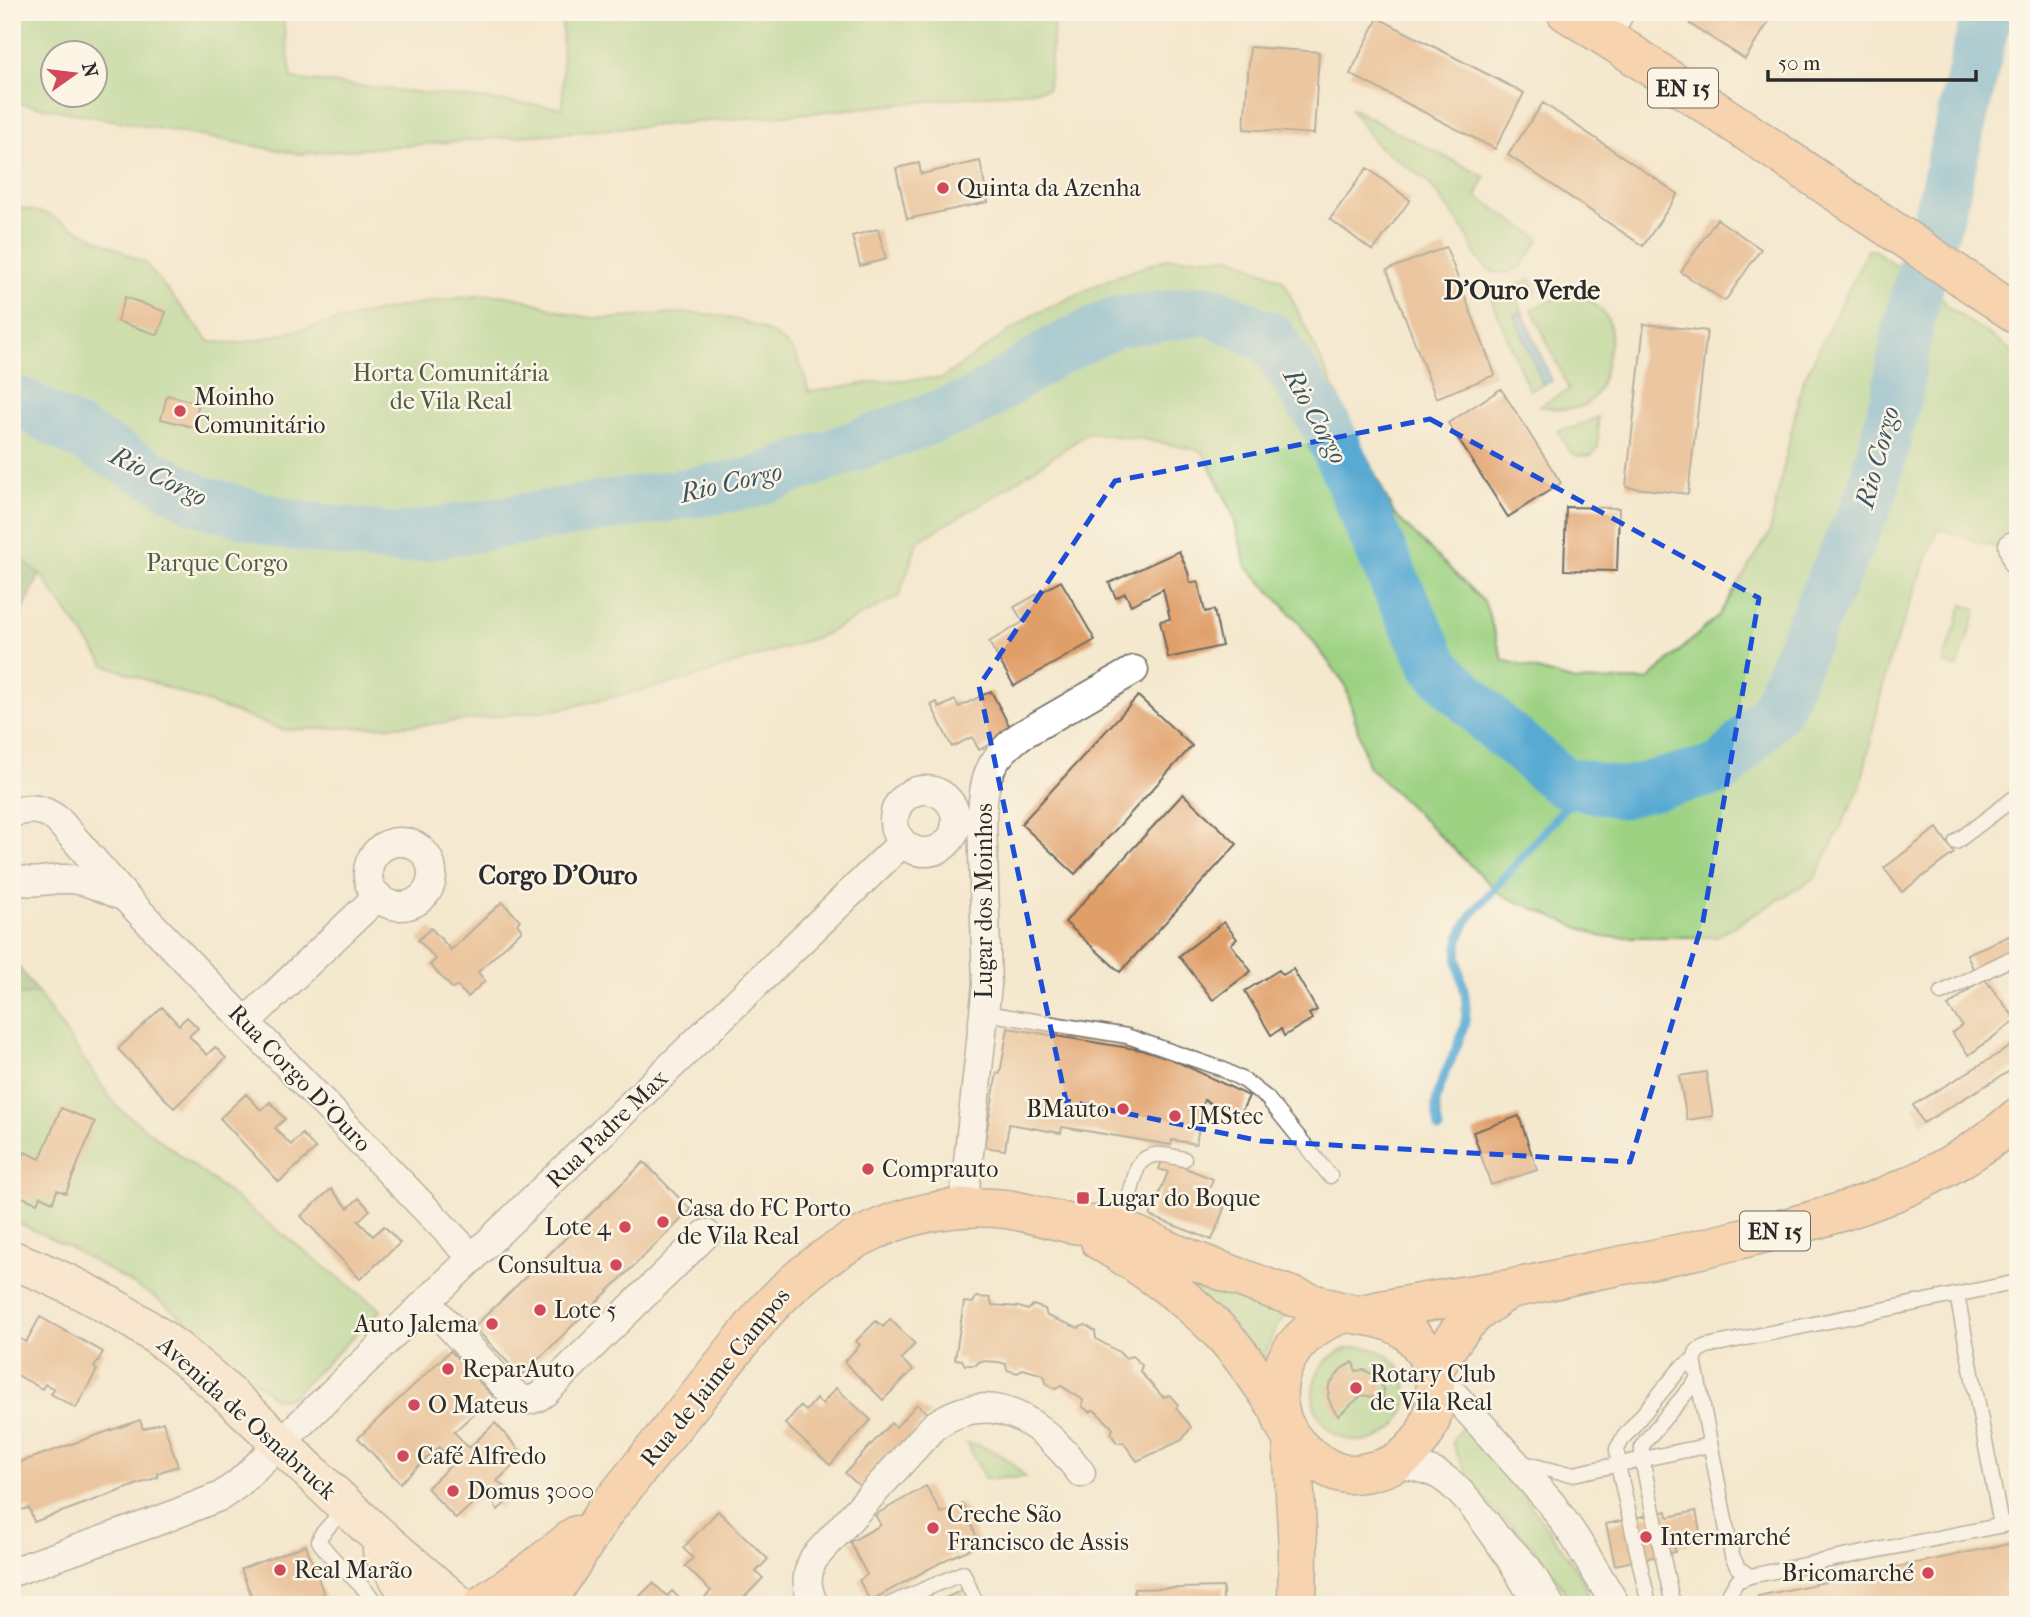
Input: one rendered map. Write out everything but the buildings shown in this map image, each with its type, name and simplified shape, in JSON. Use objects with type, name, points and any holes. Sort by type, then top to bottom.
[{"type":"main road","name":"EN 15","points":[[1566,12],[1613,24],[1798,166],[2018,315]]},
{"type":"main road","name":"EN 15","points":[[1297,1605],[1297,1549],[1286,1425],[1278,1387],[1284,1363],[1297,1341],[1316,1325],[1334,1317],[1510,1289],[1705,1248],[1799,1225],[1906,1188],[1944,1169],[1982,1145],[2018,1117]]},
{"type":"main road","name":"Rua de Jaime Campos","points":[[606,1511],[765,1312],[807,1270],[843,1246],[880,1228],[926,1214],[963,1209],[1026,1212],[1075,1225]]},
{"type":"main road","points":[[1075,1225],[1120,1230],[1213,1268],[1391,1322],[1409,1334],[1423,1351],[1434,1376]]},
{"type":"main road","points":[[1075,1225],[1141,1267],[1210,1321],[1239,1353],[1306,1455],[1324,1466],[1349,1474],[1374,1471],[1397,1464]]},
{"type":"main road","name":"Avenida de Osnabruck","points":[[12,1260],[75,1287],[148,1330],[202,1372],[356,1516]]},
{"type":"main road","name":"EN 15","points":[[1397,1464],[1415,1448],[1428,1428],[1435,1405],[1434,1376],[1453,1339],[1474,1315],[1510,1289]]},
{"type":"main road","name":"EN 15","points":[[1297,1549],[1311,1513],[1327,1493],[1349,1474]]},
{"type":"main road","points":[[482,1605],[534,1569],[606,1511]]},
{"type":"main road","points":[[545,1605],[606,1511]]},
{"type":"main road","points":[[356,1516],[398,1576],[411,1605]]},
{"type":"main road","points":[[356,1516],[459,1605]]},
{"type":"street","name":"Lugar dos Moinhos","points":[[963,1209],[985,1013],[987,973],[982,809],[990,766],[1009,744],[1020,736],[1133,670]]},
{"type":"street","name":"Rua Corgo D'Ouro","points":[[12,813],[36,808],[48,812],[71,833],[127,899],[473,1258]]},
{"type":"street","name":"Rua Padre Max","points":[[12,1572],[163,1519],[221,1496],[238,1484],[902,842]]},
{"type":"street","points":[[12,878],[34,883],[57,878],[82,880],[127,899]]},
{"type":"street","points":[[246,1022],[377,896]]},
{"type":"street","points":[[427,1302],[505,1386],[519,1397],[534,1400],[706,1234]]},
{"type":"street","points":[[1434,1376],[1513,1460],[1559,1514],[1611,1602]]},
{"type":"street","points":[[814,1605],[807,1576],[814,1559],[934,1426],[957,1412],[993,1408],[1020,1418],[1048,1436],[1081,1473]]},
{"type":"street","points":[[1397,1464],[1428,1470],[1453,1486],[1476,1511],[1510,1558],[1537,1605]]},
{"type":"lane","points":[[1955,842],[2018,795]]},
{"type":"lane","points":[[1941,993],[2006,961],[2018,959]]},
{"type":"lane","points":[[985,1013],[1127,1036],[1222,1069],[1245,1081],[1267,1098],[1330,1175]]},
{"type":"lane","points":[[1120,1230],[1138,1166],[1143,1159],[1153,1154],[1184,1159]]},
{"type":"lane","points":[[1750,1576],[1738,1568],[1733,1560],[1694,1359],[1697,1351],[1707,1346],[2018,1282]]},
{"type":"lane","points":[[1957,1295],[2001,1525]]},
{"type":"lane","points":[[1649,1605],[1618,1465],[1617,1449],[1623,1438],[1681,1368],[1694,1359]]},
{"type":"lane","points":[[1673,1605],[1642,1450],[1645,1442],[1698,1379]]},
{"type":"lane","points":[[1513,1460],[1565,1474],[1579,1473],[1710,1445]]},
{"type":"lane","points":[[1476,1511],[1521,1549],[1558,1605]]},
{"type":"lane","points":[[356,1516],[321,1535],[319,1541],[363,1586],[377,1605]]},
{"type":"lane","points":[[1723,1605],[1737,1581],[1750,1576],[2018,1522]]},
{"type":"lane","points":[[888,1605],[963,1573],[977,1605]]},
{"type":"highlighted area","points":[[1430,419],[1759,598],[1703,921],[1630,1162],[1261,1141],[1066,1101],[979,686],[1115,481]]},
{"type":"green space","points":[[12,12],[282,12],[292,79],[563,108],[562,12],[1055,12],[1048,89],[811,113],[300,154],[45,108],[108,108],[108,38],[38,38],[38,107],[12,102]]},
{"type":"green space","points":[[1350,108],[1485,177],[1476,196],[1540,239],[1521,267],[1507,273],[1495,273],[1485,267],[1464,230],[1427,181],[1377,145]]},
{"type":"green space","name":"Parque Corgo","points":[[12,206],[47,214],[145,263],[210,342],[253,341],[366,314],[435,301],[506,296],[584,317],[618,318],[696,313],[740,320],[768,331],[794,352],[809,392],[884,381],[942,378],[1033,315],[1112,278],[1169,258],[1232,257],[1283,280],[1394,514],[1485,603],[1503,660],[1575,681],[1648,680],[1719,615],[1769,534],[1802,383],[1868,250],[1874,250],[1945,300],[1945,305],[2018,355],[2018,550],[2006,550],[1938,529],[1888,663],[1860,788],[1815,878],[1716,937],[1602,937],[1501,895],[1368,766],[1345,684],[1296,619],[1246,566],[1232,511],[1202,451],[1142,439],[1088,433],[993,497],[918,541],[899,596],[821,636],[685,680],[561,709],[423,725],[283,730],[105,665],[40,574],[12,553]]},
{"type":"green space","points":[[1531,279],[1536,292],[1518,300],[1522,311],[1514,315],[1543,385],[1529,390],[1490,296]]},
{"type":"green space","points":[[1574,291],[1597,306],[1609,322],[1611,336],[1605,371],[1596,394],[1580,407],[1556,409],[1539,406],[1569,390],[1532,309]]},
{"type":"green space","points":[[1598,417],[1598,447],[1592,455],[1574,454],[1566,447],[1558,430],[1575,427]]},
{"type":"green space","points":[[12,553],[40,574],[12,635]]},
{"type":"green space","points":[[1963,605],[1977,610],[1957,668],[1943,663]]},
{"type":"green space","points":[[12,958],[38,993],[12,996]]},
{"type":"green space","points":[[38,993],[116,1106],[381,1310],[290,1398],[275,1399],[202,1332],[150,1294],[65,1245],[12,1220],[12,996]]},
{"type":"green space","points":[[1147,1252],[1288,1311],[1274,1331],[1263,1362]]},
{"type":"green space","points":[[1360,1347],[1378,1350],[1393,1361],[1404,1376],[1407,1394],[1404,1412],[1393,1427],[1378,1438],[1360,1441],[1342,1438],[1327,1427],[1316,1412],[1313,1394],[1316,1376],[1327,1361],[1342,1350]]},
{"type":"green space","points":[[1464,1424],[1502,1469],[1566,1554],[1583,1582],[1591,1605],[1573,1605],[1535,1550],[1477,1490],[1452,1442]]},
{"type":"green space","points":[[967,1443],[999,1454],[1025,1477],[985,1479]]},
{"type":"water","points":[[1522,311],[1552,381],[1543,385],[1514,315]]},
{"type":"waterway","name":"Rio Corgo","points":[[12,400],[30,407],[199,500],[286,524],[397,539],[752,483],[974,403],[1054,352],[1116,322],[1209,310],[1271,338],[1327,427],[1397,587],[1436,667],[1498,728],[1561,781],[1622,793],[1723,768],[1776,709],[1871,496],[1897,393],[1909,320],[1945,191],[1989,12]]},
{"type":"waterway","points":[[1439,1129],[1436,1106],[1438,1093],[1465,1021],[1466,1006],[1457,956],[1463,929],[1473,913],[1584,786]]},
{"type":"place","name":"Quinta da Azenha","points":[[943,188]]},
{"type":"place","name":"Moinho Comunitário","points":[[180,411]]},
{"type":"place","name":"BMauto","points":[[1123,1109]]},
{"type":"place","name":"JMStec","points":[[1175,1116]]},
{"type":"place","name":"Comprauto","points":[[868,1169]]},
{"type":"place","name":"Lugar do Boque","points":[[1083,1198]]},
{"type":"place","name":"Casa do FC Porto de Vila Real","points":[[663,1222]]},
{"type":"place","name":"Lote 4","points":[[625,1227]]},
{"type":"place","name":"Consultua","points":[[616,1265]]},
{"type":"place","name":"Lote 5","points":[[540,1310]]},
{"type":"place","name":"Auto Jalema","points":[[492,1324]]},
{"type":"place","name":"ReparAuto","points":[[448,1369]]},
{"type":"place","name":"Rotary Club de Vila Real","points":[[1356,1388]]},
{"type":"place","name":"O Mateus","points":[[414,1405]]},
{"type":"place","name":"Café Alfredo","points":[[403,1456]]},
{"type":"place","name":"Domus 3000","points":[[453,1491]]},
{"type":"place","name":"Creche São Francisco de Assis","points":[[933,1528]]},
{"type":"place","name":"Intermarché","points":[[1646,1537]]},
{"type":"place","name":"Real Marão","points":[[280,1570]]},
{"type":"place","name":"Bricomarché","points":[[1928,1573]]},
{"type":"district","name":"D'Ouro Verde","points":[[1522,290]]},
{"type":"district","name":"Corgo D'Ouro","points":[[558,875]]},
{"type":"park label","name":"Horta Comunitária de Vila Real","points":[[451,387]]}]
